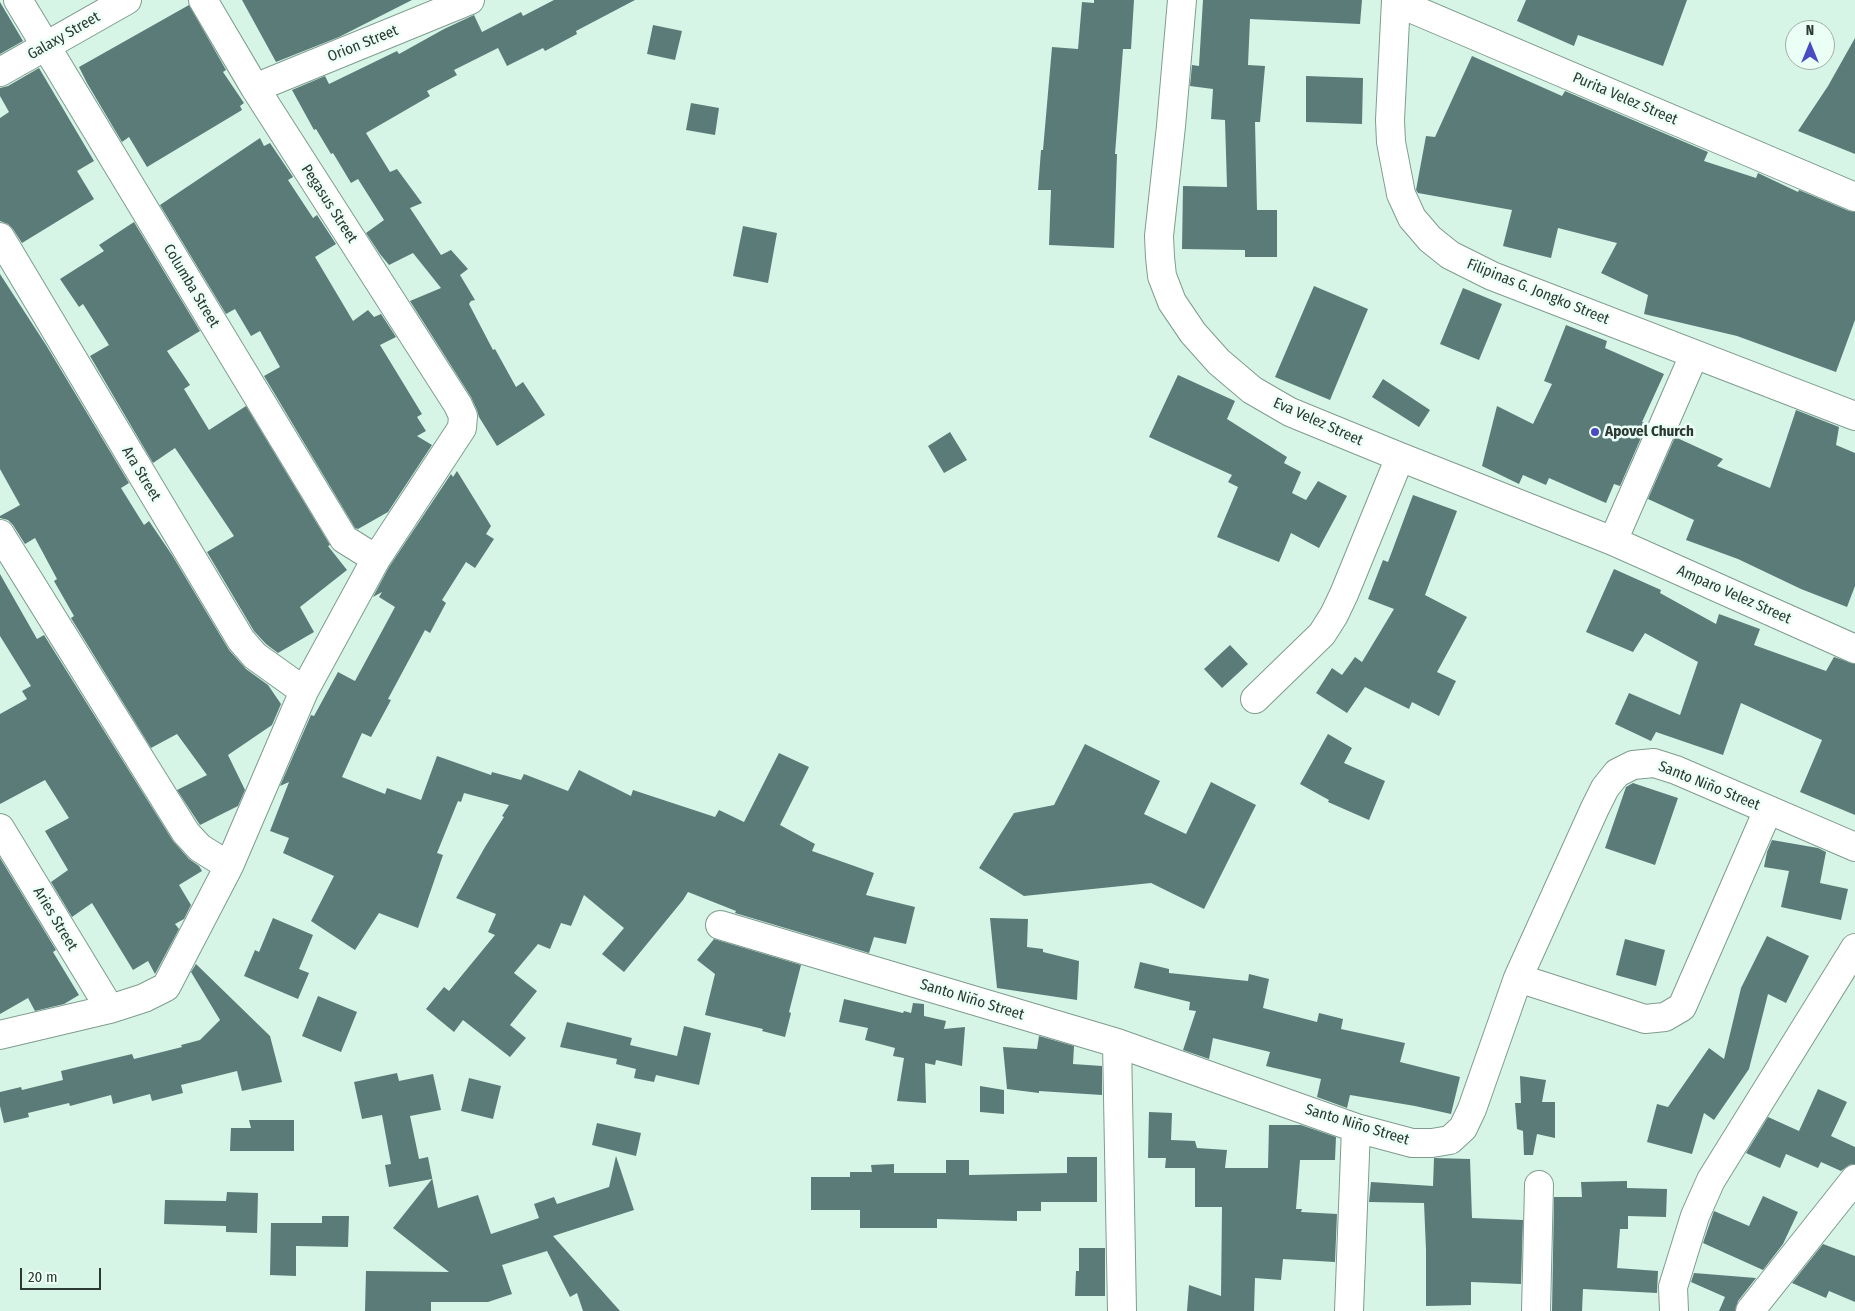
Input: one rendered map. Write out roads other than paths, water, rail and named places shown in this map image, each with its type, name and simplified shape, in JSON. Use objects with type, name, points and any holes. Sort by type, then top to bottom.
[{"type":"street","name":"Columba Street","points":[[18,0],[344,538],[376,559]]},
{"type":"street","name":"Galaxy Street","points":[[0,72],[127,0]]},
{"type":"street","name":"Pegasus Street","points":[[203,0],[255,88],[458,406],[462,416],[462,428],[376,559]]},
{"type":"street","name":"Orion Street","points":[[255,88],[470,0]]},
{"type":"street","name":"Eva Velez Street","points":[[1182,0],[1159,236],[1160,257],[1166,289],[1172,302],[1205,348],[1252,390],[1290,412],[1613,541]]},
{"type":"street","name":"Purita Velez Street","points":[[1396,1],[1855,196]]},
{"type":"street","name":"Filipinas G. Jongko Street","points":[[1396,1],[1390,120],[1391,142],[1401,194],[1412,218],[1430,239],[1450,255],[1492,276],[1855,416]]},
{"type":"street","name":"Ara Street","points":[[0,237],[241,640],[255,656],[304,691]]},
{"type":"street","points":[[1613,541],[1694,355]]},
{"type":"street","points":[[1255,699],[1322,634],[1334,615],[1400,457]]},
{"type":"street","points":[[0,534],[186,833],[200,848],[229,866]]},
{"type":"street","name":"Amparo Velez Street","points":[[1613,541],[1855,649]]},
{"type":"street","points":[[0,1035],[110,1009],[144,998],[166,986],[229,866],[304,691],[376,559]]},
{"type":"street","name":"Santo Niño Street","points":[[720,925],[1117,1043],[1356,1128],[1412,1143],[1432,1143],[1450,1140],[1463,1128],[1472,1109],[1518,978],[1595,808],[1605,788],[1617,773],[1633,765],[1654,763],[1676,770],[1855,847]]},
{"type":"street","points":[[1518,978],[1645,1019],[1666,1017],[1682,1007],[1768,810]]},
{"type":"street","name":"Aries Street","points":[[0,828],[110,1009]]},
{"type":"street","points":[[1674,1311],[1673,1287],[1695,1216],[1711,1180],[1855,948]]},
{"type":"street","points":[[1117,1043],[1122,1311]]},
{"type":"street","points":[[1349,1311],[1356,1128]]},
{"type":"street","points":[[1750,1311],[1855,1179]]},
{"type":"street","points":[[1536,1311],[1539,1186]]},
{"type":"place","name":"Apovel Church","points":[[1595,432]]}]
